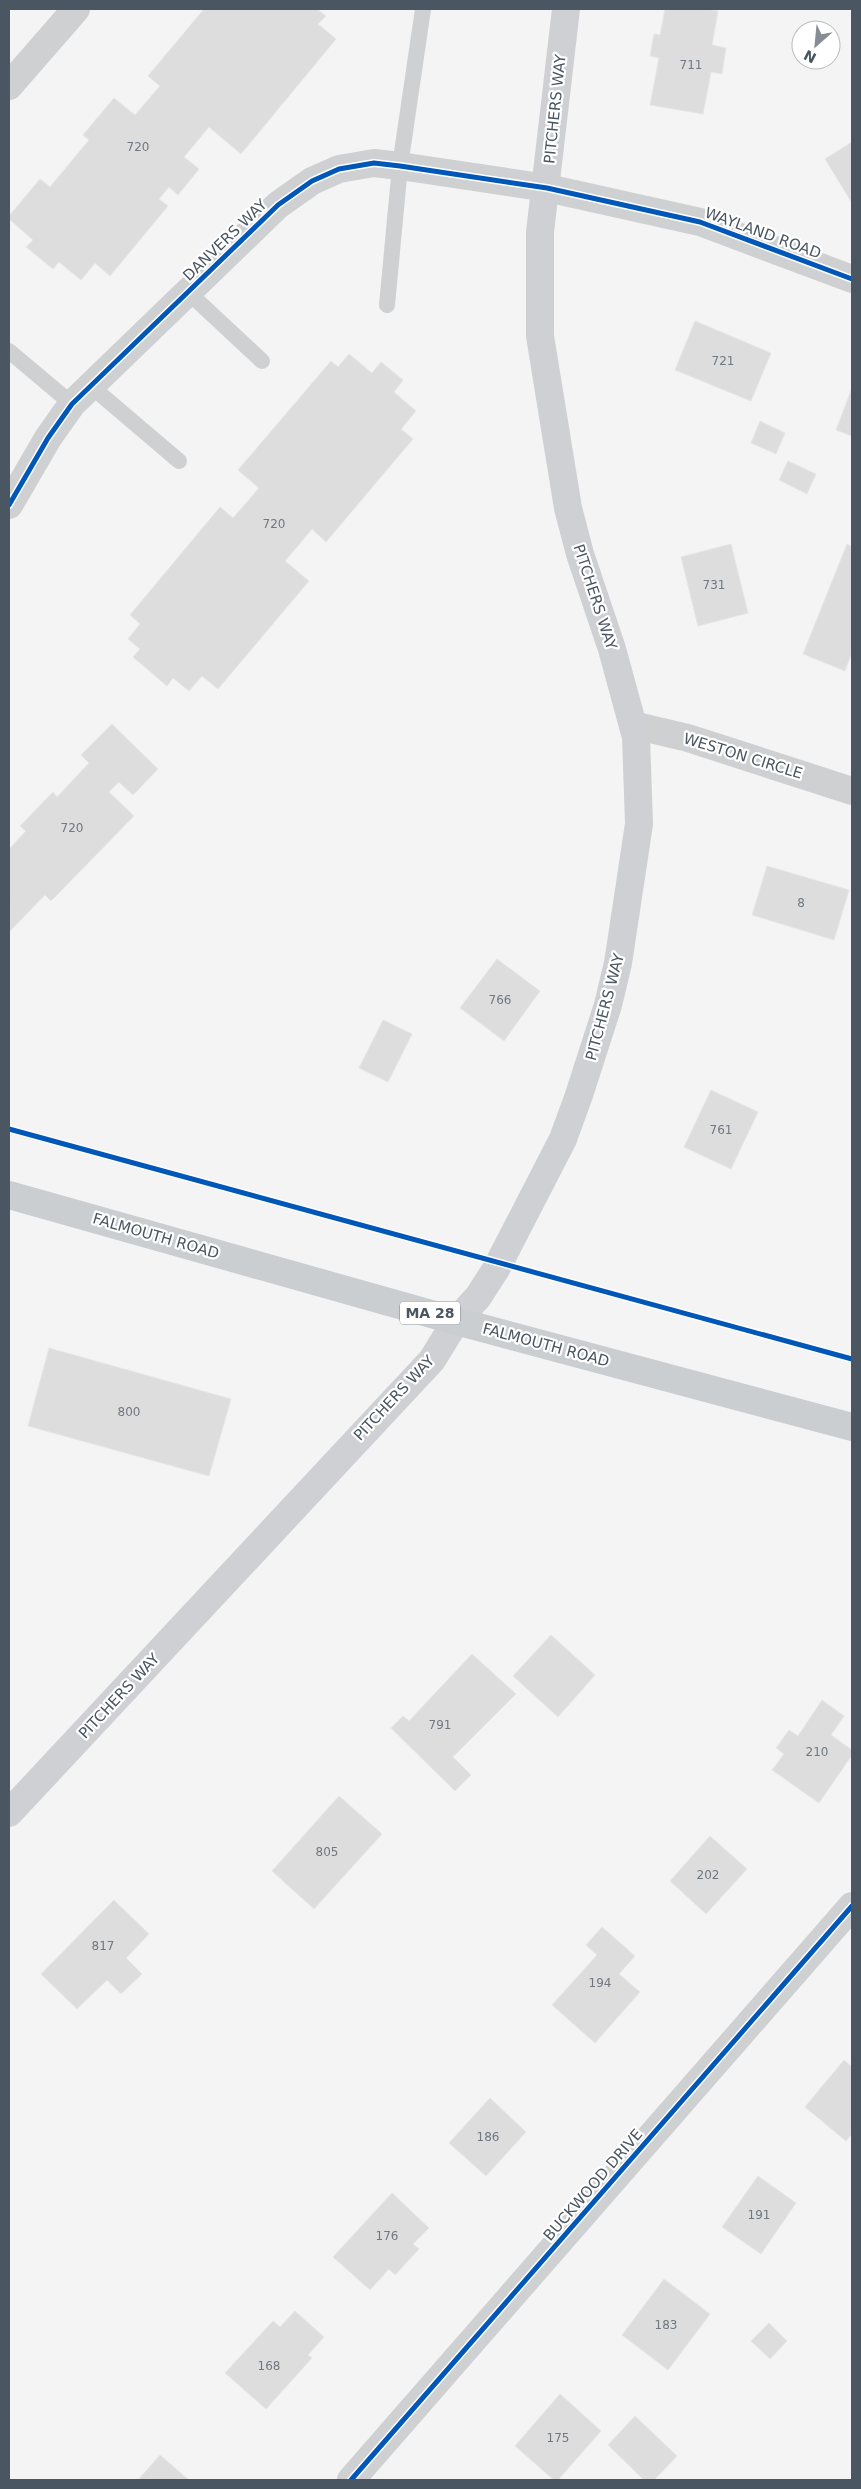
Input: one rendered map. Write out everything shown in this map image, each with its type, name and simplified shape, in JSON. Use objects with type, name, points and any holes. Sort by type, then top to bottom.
[{"type":"main road","name":"PITCHERS WAY","points":[[9,1813],[432,1360],[456,1321],[478,1297],[496,1269],[562,1139],[579,1095],[608,1005],[618,963],[639,824],[639,775],[636,737],[633,725],[612,649],[580,554],[568,508],[548,398],[540,336],[538,277],[540,232],[547,188],[566,9]]},
{"type":"main road","name":"FALMOUTH ROAD","points":[[9,1195],[456,1321],[852,1427]]},
{"type":"street","points":[[9,86],[76,9]]},
{"type":"street","name":"DANVERS WAY","points":[[9,505],[48,438],[82,395],[278,205],[312,181],[339,169],[374,164],[400,166],[547,188]]},
{"type":"street","name":"WAYLAND ROAD","points":[[547,188],[700,222],[852,279]]},
{"type":"street","name":"WESTON CIRCLE","points":[[633,725],[688,738],[852,791]]},
{"type":"street","name":"BUCKWOOD DRIVE","points":[[352,2480],[852,1906]]},
{"type":"lane","points":[[387,305],[400,166],[423,9]]},
{"type":"lane","points":[[189,293],[262,361]]},
{"type":"lane","points":[[9,352],[82,395],[179,461]]},
{"type":"building","points":[[204,9],[317,9],[326,16],[318,24],[336,39],[241,154],[209,127],[184,157],[199,169],[178,195],[169,187],[159,199],[168,206],[110,276],[95,263],[81,280],[59,262],[53,269],[26,247],[33,240],[9,219],[9,216],[40,179],[50,187],[89,140],[83,135],[114,98],[135,115],[160,86],[148,76]]},
{"type":"building","points":[[665,9],[718,11],[712,45],[726,48],[722,74],[711,72],[703,114],[650,105],[659,58],[650,56],[654,34],[660,35]]},
{"type":"building","points":[[852,142],[852,203],[825,159]]},
{"type":"building","points":[[695,321],[771,353],[751,401],[675,370]]},
{"type":"building","points":[[349,354],[372,373],[381,362],[403,380],[394,392],[416,411],[401,429],[413,439],[326,542],[312,529],[285,561],[309,581],[218,689],[202,676],[189,691],[173,678],[167,686],[133,657],[140,649],[128,639],[140,624],[130,615],[220,507],[233,518],[259,488],[238,470],[331,361],[338,367]]},
{"type":"building","points":[[852,388],[852,436],[836,430]]},
{"type":"building","points":[[760,421],[785,433],[776,454],[751,443]]},
{"type":"building","points":[[788,461],[816,474],[807,494],[779,480]]},
{"type":"building","points":[[731,544],[748,613],[698,626],[681,557]]},
{"type":"building","points":[[847,544],[852,547],[852,652],[845,671],[803,654]]},
{"type":"building","points":[[112,724],[158,769],[133,795],[119,782],[109,792],[134,816],[51,901],[45,895],[10,931],[9,849],[26,831],[20,826],[53,792],[57,797],[89,763],[81,755]]},
{"type":"building","points":[[767,866],[849,890],[834,940],[752,915]]},
{"type":"building","points":[[497,959],[540,991],[504,1041],[460,1008]]},
{"type":"building","points":[[383,1020],[412,1034],[388,1082],[359,1068]]},
{"type":"building","points":[[711,1090],[758,1112],[731,1169],[684,1147]]},
{"type":"building","points":[[49,1348],[231,1399],[209,1476],[28,1426]]},
{"type":"building","points":[[551,1635],[595,1675],[558,1717],[513,1676]]},
{"type":"building","points":[[472,1654],[516,1694],[453,1757],[471,1775],[455,1791],[391,1728],[403,1716],[409,1721]]},
{"type":"building","points":[[822,1700],[844,1716],[831,1735],[852,1750],[852,1755],[819,1803],[772,1770],[784,1754],[776,1748],[789,1730],[798,1736]]},
{"type":"building","points":[[339,1796],[382,1834],[314,1909],[272,1871]]},
{"type":"building","points":[[710,1836],[747,1869],[706,1914],[670,1881]]},
{"type":"building","points":[[114,1900],[149,1934],[126,1958],[142,1974],[121,1994],[107,1980],[77,2009],[41,1974]]},
{"type":"building","points":[[602,1927],[635,1956],[619,1974],[640,1992],[595,2043],[552,2005],[597,1955],[586,1945]]},
{"type":"building","points":[[844,2060],[852,2067],[852,2134],[846,2141],[805,2107]]},
{"type":"building","points":[[490,2098],[526,2132],[486,2176],[449,2143]]},
{"type":"building","points":[[758,2176],[796,2203],[761,2254],[722,2227]]},
{"type":"building","points":[[392,2193],[429,2228],[413,2244],[419,2249],[395,2275],[389,2269],[370,2290],[333,2257]]},
{"type":"building","points":[[664,2279],[710,2314],[668,2370],[622,2335]]},
{"type":"building","points":[[295,2311],[324,2337],[308,2355],[312,2358],[266,2409],[225,2373],[273,2321],[280,2327]]},
{"type":"building","points":[[769,2323],[787,2341],[770,2359],[751,2341]]},
{"type":"building","points":[[560,2394],[601,2431],[558,2480],[554,2480],[515,2446]]},
{"type":"building","points":[[635,2416],[677,2456],[654,2480],[644,2480],[608,2445]]},
{"type":"building","points":[[160,2455],[189,2480],[138,2480]]},
{"type":"cycle path","points":[[9,505],[48,438],[72,404],[278,205],[312,181],[339,169],[374,163],[547,188],[700,222],[852,279]]},
{"type":"cycle path","points":[[9,1129],[852,1359]]},
{"type":"cycle path","points":[[351,2480],[852,1906]]}]
